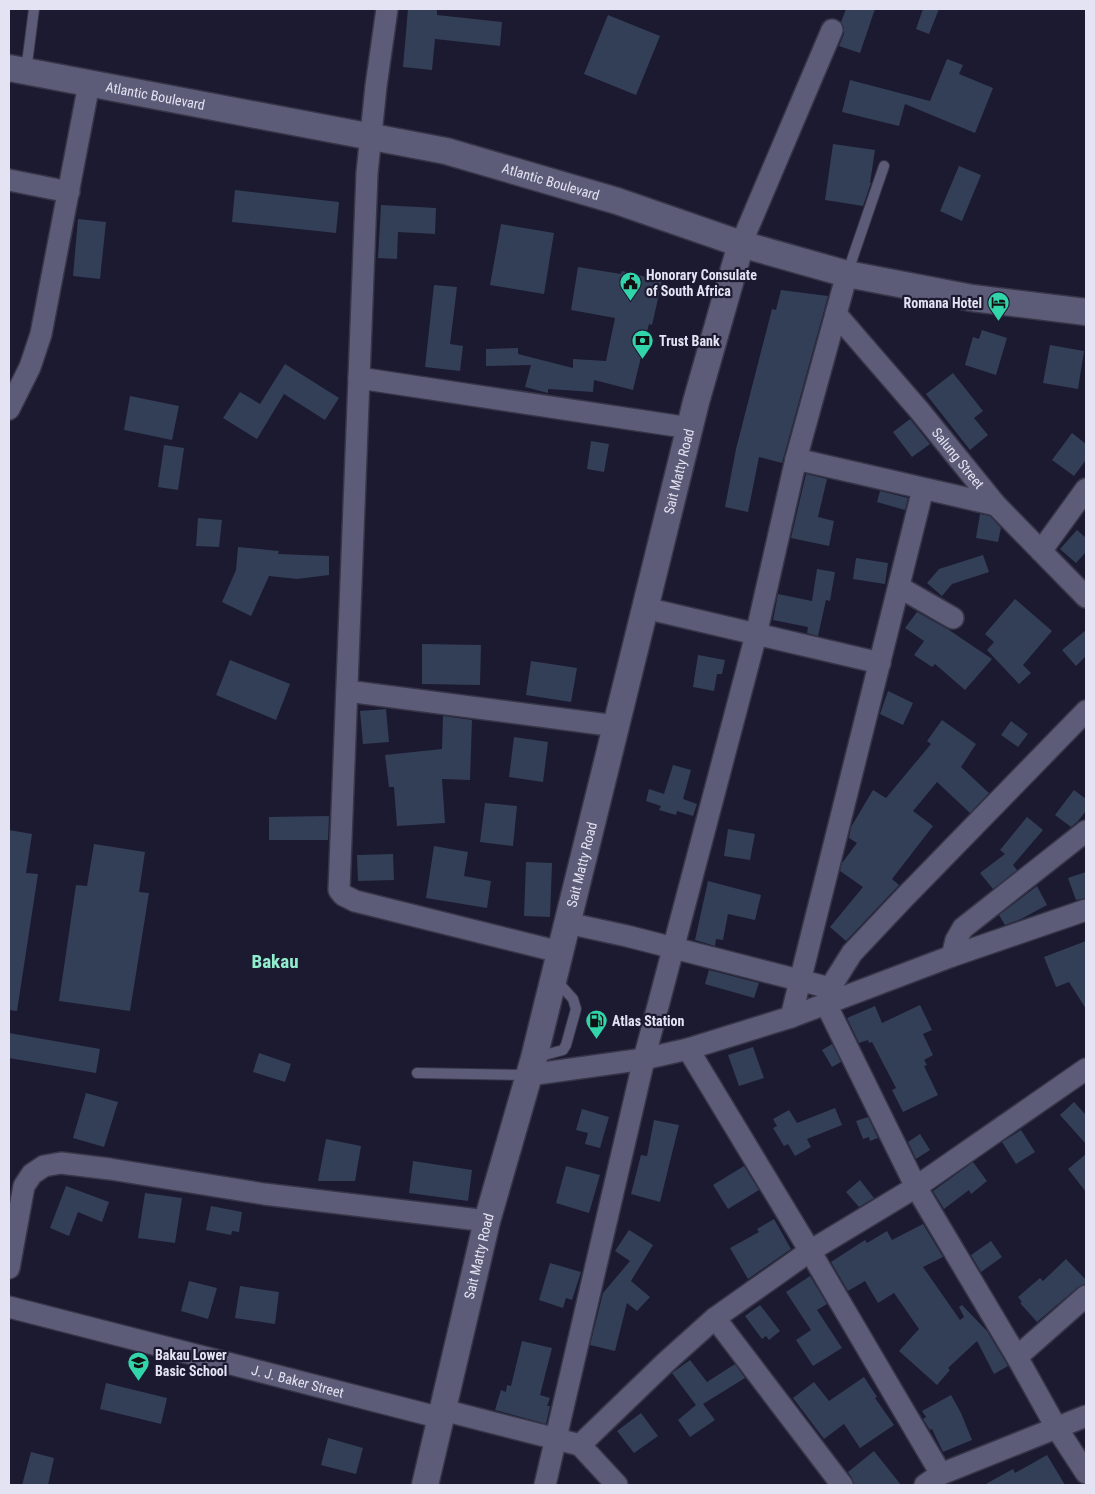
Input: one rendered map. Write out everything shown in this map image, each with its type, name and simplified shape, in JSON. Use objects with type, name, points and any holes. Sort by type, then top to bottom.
[{"type":"street","points":[[387,9],[370,137],[340,890],[343,895],[355,901],[560,952]]},
{"type":"street","points":[[741,244],[832,30]]},
{"type":"street","name":"Atlantic Boulevard","points":[[17,70],[446,151],[617,201],[741,244],[847,274],[972,298],[1086,312]]},
{"type":"street","points":[[9,409],[30,367],[41,334],[89,84]]},
{"type":"street","points":[[9,180],[69,192]]},
{"type":"street","name":"Sait Matty Road","points":[[425,1485],[487,1221],[554,978],[690,428],[741,244]]},
{"type":"street","points":[[544,1485],[644,1059],[756,635],[796,459],[847,274]]},
{"type":"street","name":"Salung Street","points":[[836,314],[996,505],[1086,597]]},
{"type":"street","points":[[359,378],[690,428]]},
{"type":"street","points":[[796,459],[923,490],[996,505]]},
{"type":"street","points":[[1041,551],[1086,489]]},
{"type":"street","points":[[791,1016],[923,490]]},
{"type":"street","points":[[899,587],[953,618]]},
{"type":"street","points":[[646,608],[880,663]]},
{"type":"street","points":[[347,691],[616,726]]},
{"type":"street","points":[[828,996],[858,947],[1086,711]]},
{"type":"street","points":[[952,956],[956,940],[963,928],[1086,831]]},
{"type":"street","points":[[531,1066],[644,1059],[688,1049],[791,1016],[828,996],[1086,910]]},
{"type":"street","points":[[567,923],[627,936],[801,980],[828,996],[916,1187],[1056,1427],[1086,1473]]},
{"type":"street","points":[[688,1049],[810,1251],[933,1480],[1086,1416]]},
{"type":"street","points":[[617,1485],[580,1445],[666,1362],[715,1318],[810,1251],[916,1187],[1086,1069]]},
{"type":"street","points":[[9,1268],[24,1186],[32,1174],[44,1166],[61,1163],[264,1194],[487,1221]]},
{"type":"street","points":[[1017,1358],[1086,1296]]},
{"type":"street","name":"J. J. Baker Street","points":[[9,1307],[442,1414],[556,1438],[580,1445]]},
{"type":"street","points":[[715,1318],[842,1485]]},
{"type":"lane","points":[[17,70],[34,9]]},
{"type":"lane","points":[[847,274],[884,166]]},
{"type":"lane","points":[[417,1073],[531,1066]]},
{"type":"building","points":[[408,9],[437,10],[437,15],[502,22],[500,46],[435,39],[432,70],[403,67]]},
{"type":"building","points":[[846,9],[875,9],[860,53],[839,46],[844,34],[841,22]]},
{"type":"building","points":[[923,9],[939,9],[929,34],[916,29]]},
{"type":"building","points":[[608,15],[660,36],[636,95],[584,74]]},
{"type":"building","points":[[947,59],[963,65],[959,74],[993,88],[975,133],[905,104],[899,126],[842,112],[850,80],[930,101]]},
{"type":"building","points":[[833,144],[875,150],[871,183],[863,206],[825,200]]},
{"type":"building","points":[[959,166],[981,175],[962,221],[940,211]]},
{"type":"building","points":[[235,190],[339,202],[336,233],[232,222]]},
{"type":"building","points":[[381,205],[436,208],[435,234],[398,232],[397,259],[378,258]]},
{"type":"building","points":[[78,219],[106,222],[100,279],[73,276]]},
{"type":"building","points":[[501,224],[554,233],[544,294],[490,285]]},
{"type":"building","points":[[578,267],[621,274],[622,271],[662,281],[652,325],[649,324],[633,390],[594,380],[593,392],[548,389],[548,393],[525,387],[531,365],[486,366],[486,349],[518,348],[518,354],[573,368],[573,359],[606,361],[615,318],[571,310]]},
{"type":"building","points":[[434,285],[457,287],[450,344],[463,346],[460,371],[425,367]]},
{"type":"building","points":[[781,290],[828,296],[782,463],[759,457],[748,512],[725,507],[736,449],[772,309],[776,310]]},
{"type":"building","points":[[982,330],[1007,338],[996,375],[965,365],[973,337],[979,339]]},
{"type":"building","points":[[1050,345],[1084,351],[1078,389],[1043,383]]},
{"type":"building","points":[[285,364],[339,398],[325,420],[284,394],[257,439],[223,418],[240,392],[260,404]]},
{"type":"building","points":[[953,373],[983,411],[974,418],[988,435],[970,450],[926,394]]},
{"type":"building","points":[[130,396],[179,406],[172,440],[124,430]]},
{"type":"building","points":[[910,419],[930,444],[912,457],[893,432]]},
{"type":"building","points":[[1072,433],[1086,444],[1086,460],[1074,476],[1052,460]]},
{"type":"building","points":[[591,441],[609,444],[604,472],[587,469]]},
{"type":"building","points":[[164,445],[184,448],[178,490],[158,487]]},
{"type":"building","points":[[806,474],[827,479],[818,517],[834,521],[829,546],[791,538]]},
{"type":"building","points":[[880,491],[908,498],[905,510],[877,502]]},
{"type":"building","points":[[980,514],[990,516],[1001,528],[998,542],[976,538]]},
{"type":"building","points":[[198,518],[222,520],[219,547],[196,546]]},
{"type":"building","points":[[1077,530],[1086,538],[1086,552],[1076,563],[1060,549]]},
{"type":"building","points":[[238,547],[279,551],[278,554],[329,556],[329,575],[297,579],[269,576],[251,616],[222,602],[236,570]]},
{"type":"building","points":[[983,555],[989,572],[952,584],[942,596],[927,583],[939,569]]},
{"type":"building","points":[[856,558],[888,563],[885,584],[853,579]]},
{"type":"building","points":[[817,569],[835,572],[830,601],[826,600],[818,636],[807,633],[808,627],[773,620],[778,594],[812,601]]},
{"type":"building","points":[[1015,599],[1052,631],[1023,665],[1031,673],[1019,684],[987,650],[994,642],[985,634]]},
{"type":"building","points":[[917,612],[949,630],[992,659],[965,690],[935,664],[932,667],[914,655],[924,641],[905,628]]},
{"type":"building","points":[[1086,630],[1086,656],[1076,666],[1062,650]]},
{"type":"building","points":[[422,644],[481,645],[480,685],[422,684]]},
{"type":"building","points":[[698,655],[725,660],[722,674],[717,674],[714,691],[693,687]]},
{"type":"building","points":[[230,660],[290,684],[276,720],[216,695]]},
{"type":"building","points":[[531,661],[577,668],[571,702],[526,695]]},
{"type":"building","points":[[888,691],[913,703],[903,725],[880,714]]},
{"type":"building","points":[[386,709],[389,742],[363,744],[360,711]]},
{"type":"building","points":[[443,716],[472,720],[470,780],[442,779],[445,823],[397,826],[394,787],[389,787],[385,755],[442,749]]},
{"type":"building","points":[[942,720],[976,744],[961,767],[989,793],[970,813],[937,782],[913,811],[933,826],[892,879],[899,885],[846,941],[830,927],[863,887],[840,871],[842,863],[857,843],[849,838],[851,827],[873,790],[886,798],[931,744],[927,741]]},
{"type":"building","points":[[1011,721],[1028,734],[1018,747],[1001,735]]},
{"type":"building","points":[[514,737],[548,742],[543,782],[509,777]]},
{"type":"building","points":[[673,765],[691,770],[683,799],[697,804],[693,816],[677,811],[676,815],[659,810],[661,806],[646,801],[649,789],[664,794]]},
{"type":"building","points":[[1074,790],[1086,799],[1086,811],[1071,827],[1055,815]]},
{"type":"building","points":[[485,803],[517,806],[513,846],[480,842]]},
{"type":"building","points":[[329,816],[328,840],[269,840],[269,817]]},
{"type":"building","points":[[1027,817],[1043,830],[1013,865],[1017,870],[993,889],[980,873],[1005,854],[1000,850]]},
{"type":"building","points":[[728,829],[755,834],[750,860],[724,856]]},
{"type":"building","points":[[9,830],[32,834],[26,873],[38,874],[17,1011],[9,1010]]},
{"type":"building","points":[[94,844],[145,852],[139,892],[149,893],[130,1011],[59,1001],[76,885],[87,886]]},
{"type":"building","points":[[434,846],[468,852],[464,876],[491,881],[487,908],[426,898]]},
{"type":"building","points":[[393,854],[394,880],[358,881],[357,855]]},
{"type":"building","points":[[526,862],[552,863],[550,917],[524,916]]},
{"type":"building","points":[[1086,872],[1086,898],[1076,900],[1068,878]]},
{"type":"building","points":[[708,881],[761,895],[755,920],[728,914],[723,940],[716,939],[715,946],[695,940]]},
{"type":"building","points":[[1037,886],[1047,905],[1005,925],[999,915]]},
{"type":"building","points":[[1086,941],[1086,1009],[1069,982],[1056,987],[1044,957]]},
{"type":"building","points":[[709,970],[759,983],[754,998],[705,984]]},
{"type":"building","points":[[920,1005],[932,1030],[923,1034],[933,1055],[924,1060],[927,1065],[924,1066],[938,1095],[903,1112],[892,1090],[896,1088],[872,1042],[869,1043],[868,1040],[859,1043],[847,1018],[875,1006],[882,1023]]},
{"type":"building","points":[[9,1033],[100,1049],[96,1073],[9,1058]]},
{"type":"building","points":[[832,1044],[841,1062],[832,1067],[822,1050]]},
{"type":"building","points":[[753,1047],[764,1078],[739,1086],[728,1055]]},
{"type":"building","points":[[259,1053],[291,1064],[285,1082],[253,1072]]},
{"type":"building","points":[[86,1093],[118,1102],[104,1147],[73,1138]]},
{"type":"building","points":[[1074,1102],[1086,1115],[1086,1144],[1060,1115]]},
{"type":"building","points":[[835,1108],[842,1125],[807,1139],[811,1147],[795,1156],[788,1144],[784,1146],[773,1128],[777,1126],[773,1119],[789,1110],[797,1123]]},
{"type":"building","points":[[582,1109],[609,1117],[600,1148],[585,1144],[588,1133],[576,1130]]},
{"type":"building","points":[[868,1117],[878,1138],[870,1141],[869,1137],[863,1139],[856,1121]]},
{"type":"building","points":[[654,1120],[679,1125],[660,1202],[631,1194],[641,1155],[647,1156]]},
{"type":"building","points":[[1021,1130],[1035,1152],[1016,1164],[1002,1142]]},
{"type":"building","points":[[920,1134],[930,1150],[916,1159],[908,1142]]},
{"type":"building","points":[[326,1139],[361,1146],[355,1181],[318,1181]]},
{"type":"building","points":[[1086,1154],[1086,1192],[1068,1169]]},
{"type":"building","points":[[413,1161],[472,1170],[468,1201],[409,1193]]},
{"type":"building","points":[[973,1162],[987,1181],[971,1194],[969,1190],[944,1209],[933,1191]]},
{"type":"building","points":[[566,1166],[600,1175],[589,1213],[556,1203]]},
{"type":"building","points":[[744,1166],[759,1190],[728,1209],[713,1185]]},
{"type":"building","points":[[860,1180],[874,1198],[859,1207],[846,1192]]},
{"type":"building","points":[[66,1186],[109,1202],[102,1222],[78,1212],[69,1236],[50,1228]]},
{"type":"building","points":[[145,1193],[182,1198],[175,1243],[138,1238]]},
{"type":"building","points":[[211,1206],[242,1212],[239,1232],[232,1231],[231,1235],[206,1230]]},
{"type":"building","points":[[774,1219],[791,1249],[748,1279],[730,1248],[759,1232],[757,1229]]},
{"type":"building","points":[[923,1224],[943,1257],[923,1267],[960,1320],[964,1317],[959,1307],[962,1305],[987,1331],[1008,1366],[994,1374],[977,1341],[948,1368],[950,1370],[937,1385],[899,1351],[919,1329],[894,1293],[878,1303],[865,1281],[848,1291],[831,1262],[865,1240],[867,1243],[887,1231],[892,1240]]},
{"type":"building","points":[[629,1230],[653,1245],[631,1281],[650,1297],[637,1311],[627,1303],[615,1351],[590,1345],[603,1293],[630,1261],[615,1251]]},
{"type":"building","points":[[991,1241],[1002,1257],[981,1272],[971,1255]]},
{"type":"building","points":[[1066,1259],[1086,1280],[1086,1284],[1078,1287],[1037,1322],[1020,1303],[1022,1302],[1018,1297],[1040,1278],[1043,1281]]},
{"type":"building","points":[[550,1263],[581,1272],[572,1300],[566,1298],[563,1308],[539,1300]]},
{"type":"building","points":[[810,1276],[827,1304],[817,1310],[842,1348],[813,1366],[796,1340],[811,1330],[786,1292]]},
{"type":"building","points":[[189,1281],[217,1288],[208,1319],[181,1311]]},
{"type":"building","points":[[240,1286],[279,1292],[275,1324],[235,1318]]},
{"type":"building","points":[[760,1305],[780,1331],[769,1340],[766,1336],[762,1339],[745,1316]]},
{"type":"building","points":[[522,1341],[552,1348],[540,1395],[550,1398],[547,1406],[550,1406],[546,1424],[495,1410],[501,1390],[506,1392],[507,1385],[511,1386]]},
{"type":"building","points":[[690,1360],[707,1382],[735,1364],[745,1378],[703,1404],[715,1420],[690,1437],[678,1420],[696,1405],[672,1373]]},
{"type":"building","points":[[864,1377],[877,1397],[875,1398],[894,1425],[860,1448],[844,1424],[824,1439],[793,1398],[814,1382],[829,1401]]},
{"type":"building","points":[[106,1383],[167,1398],[161,1424],[100,1409]]},
{"type":"building","points":[[951,1395],[972,1440],[943,1452],[932,1429],[930,1430],[923,1419],[926,1417],[922,1411]]},
{"type":"building","points":[[641,1413],[658,1436],[634,1453],[617,1431]]},
{"type":"building","points":[[328,1438],[363,1448],[356,1474],[321,1465]]},
{"type":"building","points":[[874,1451],[901,1485],[854,1485],[848,1472]]},
{"type":"building","points":[[31,1452],[54,1458],[48,1485],[22,1485]]},
{"type":"building","points":[[1047,1455],[1065,1485],[984,1485],[1013,1469],[1015,1473]]},
{"type":"place","name":"Honorary Consulate of South Africa","points":[[630,302]]},
{"type":"place","name":"Romana Hotel","points":[[998,322]]},
{"type":"place","name":"Trust Bank","points":[[643,360]]},
{"type":"place","name":"Atlas Station","points":[[596,1040]]},
{"type":"place","name":"Bakau Lower Basic School","points":[[139,1382]]},
{"type":"district","name":"Bakau","points":[[275,961]]}]
